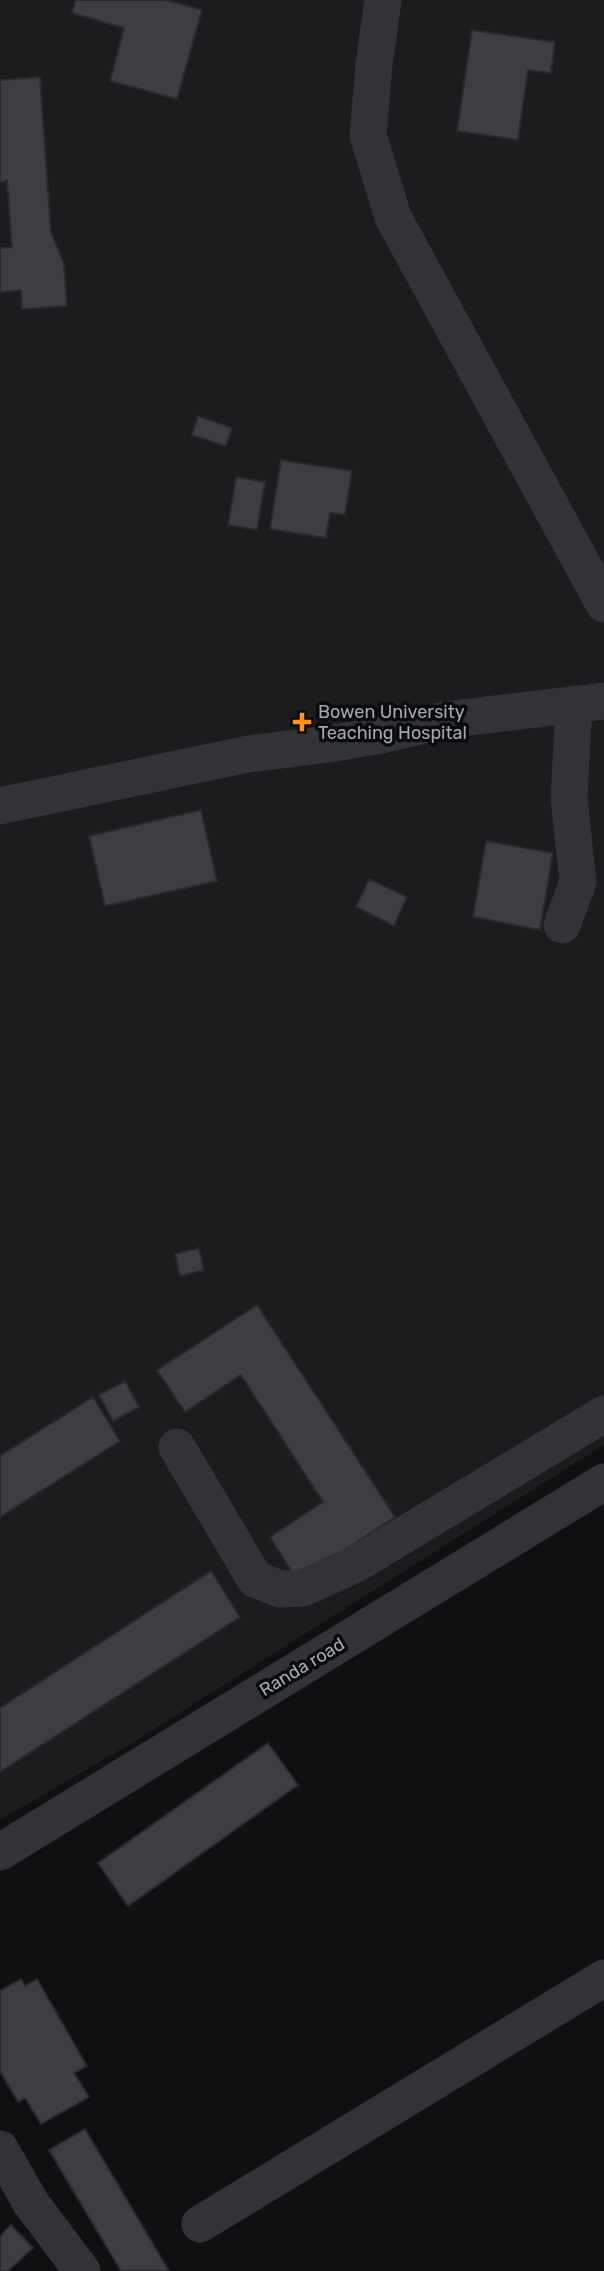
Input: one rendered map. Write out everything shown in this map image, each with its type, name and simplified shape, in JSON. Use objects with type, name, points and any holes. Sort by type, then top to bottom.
[{"type":"street","points":[[383,0],[374,65],[369,135],[393,216],[604,604]]},
{"type":"street","points":[[0,806],[248,754],[375,736],[445,720],[589,703],[569,798],[578,882],[562,925]]},
{"type":"street","points":[[177,1447],[255,1579],[280,1589],[303,1588],[356,1564],[604,1414]]},
{"type":"street","name":"Randa road","points":[[0,1852],[604,1482]]},
{"type":"street","points":[[200,2224],[604,1978]]},
{"type":"street","points":[[0,2149],[31,2203],[82,2271]]},
{"type":"shaded area","name":"Bowen University Teaching Hospital","points":[[0,0],[604,0],[604,1445],[132,1743],[0,1820]]},
{"type":"building","points":[[76,0],[166,0],[202,10],[177,99],[110,81],[124,28],[72,13]]},
{"type":"building","points":[[472,30],[555,42],[551,73],[528,70],[518,140],[457,131]]},
{"type":"building","points":[[40,77],[51,232],[64,263],[67,306],[22,309],[21,290],[0,292],[0,248],[12,247],[7,181],[0,182],[0,80]]},
{"type":"building","points":[[198,416],[232,428],[226,446],[192,435]]},
{"type":"building","points":[[281,460],[352,471],[345,515],[330,513],[326,538],[270,529]]},
{"type":"building","points":[[236,477],[265,482],[257,530],[228,525]]},
{"type":"building","points":[[201,810],[217,881],[105,906],[89,836]]},
{"type":"building","points":[[486,841],[553,853],[540,930],[473,917]]},
{"type":"building","points":[[369,879],[407,897],[394,926],[356,907]]},
{"type":"building","points":[[199,1248],[204,1270],[180,1276],[175,1254]]},
{"type":"building","points":[[257,1305],[395,1517],[298,1581],[270,1537],[323,1502],[241,1375],[185,1412],[157,1370]]},
{"type":"building","points":[[125,1381],[139,1407],[113,1421],[99,1395]]},
{"type":"building","points":[[93,1397],[120,1441],[0,1517],[0,1456]]},
{"type":"building","points":[[211,1571],[240,1617],[0,1772],[0,1708]]},
{"type":"building","points":[[268,1743],[298,1785],[128,1906],[98,1863]]},
{"type":"building","points":[[21,1979],[25,1986],[37,1979],[87,2066],[74,2073],[89,2097],[41,2124],[25,2098],[18,2102],[0,2071],[0,1991]]},
{"type":"building","points":[[85,2129],[169,2271],[121,2271],[49,2150]]},
{"type":"building","points":[[11,2225],[33,2248],[8,2271],[0,2271],[0,2236]]},
{"type":"place","name":"Bowen University Teaching Hospital","points":[[302,722]]}]
